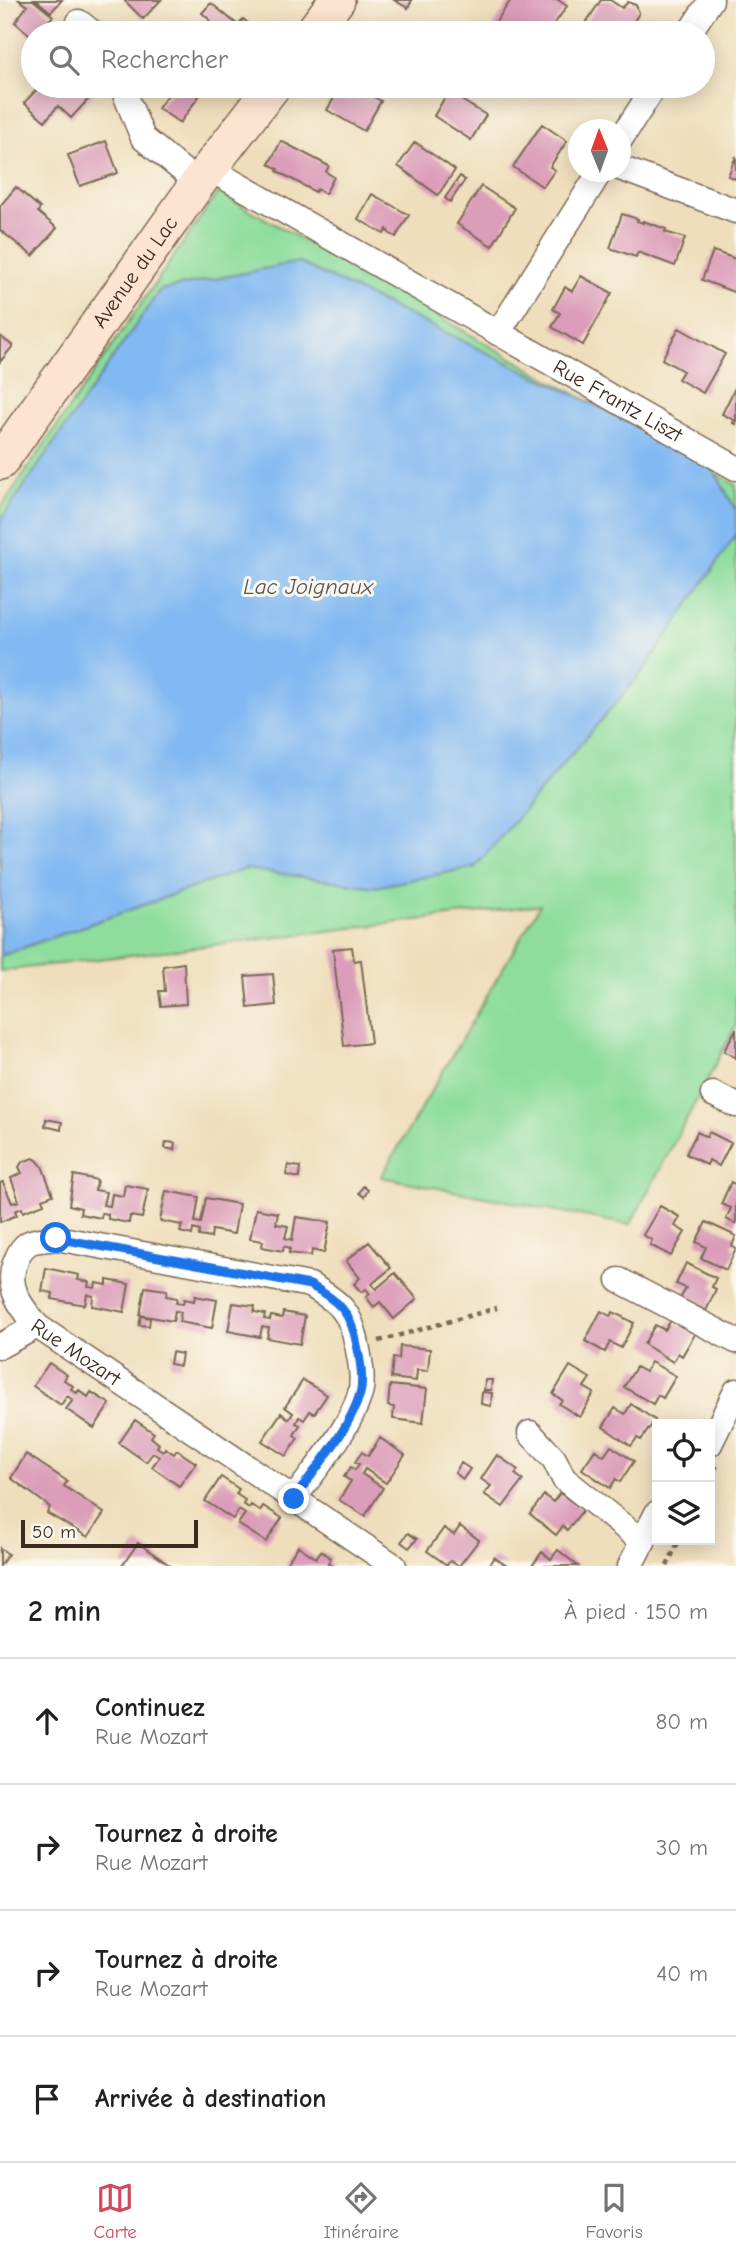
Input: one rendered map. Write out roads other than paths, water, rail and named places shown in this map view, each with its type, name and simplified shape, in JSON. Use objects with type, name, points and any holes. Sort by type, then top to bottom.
[{"type":"main road","points":[[321,21],[337,0]]},
{"type":"main road","name":"Avenue du Lac","points":[[0,462],[204,176],[264,98]]},
{"type":"street","points":[[697,21],[710,0]]},
{"type":"street","name":"Rue Frantz Liszt","points":[[127,98],[143,138],[204,176],[498,333],[736,468]]},
{"type":"street","points":[[631,123],[647,98]]},
{"type":"street","points":[[631,172],[736,211]]},
{"type":"street","points":[[498,333],[594,182]]},
{"type":"street","points":[[713,1094],[736,1105]]},
{"type":"street","name":"Rue Mozart","points":[[294,1499],[345,1427],[360,1392],[361,1364],[354,1327],[335,1300],[310,1285],[56,1238],[30,1242],[20,1252],[13,1265],[12,1280],[16,1297],[37,1326],[294,1499],[394,1566]]},
{"type":"street","points":[[619,1280],[736,1341]]},
{"type":"street","points":[[0,1346],[37,1326]]},
{"type":"street","points":[[715,1434],[736,1391]]},
{"type":"street","points":[[530,1433],[554,1459],[564,1479],[643,1542]]},
{"type":"street","points":[[630,1566],[652,1523]]},
{"type":"water","name":"Lac Joignaux","points":[[298,262],[707,458],[736,510],[736,535],[644,670],[475,867],[375,887],[245,869],[0,956],[0,521],[160,290]]}]
